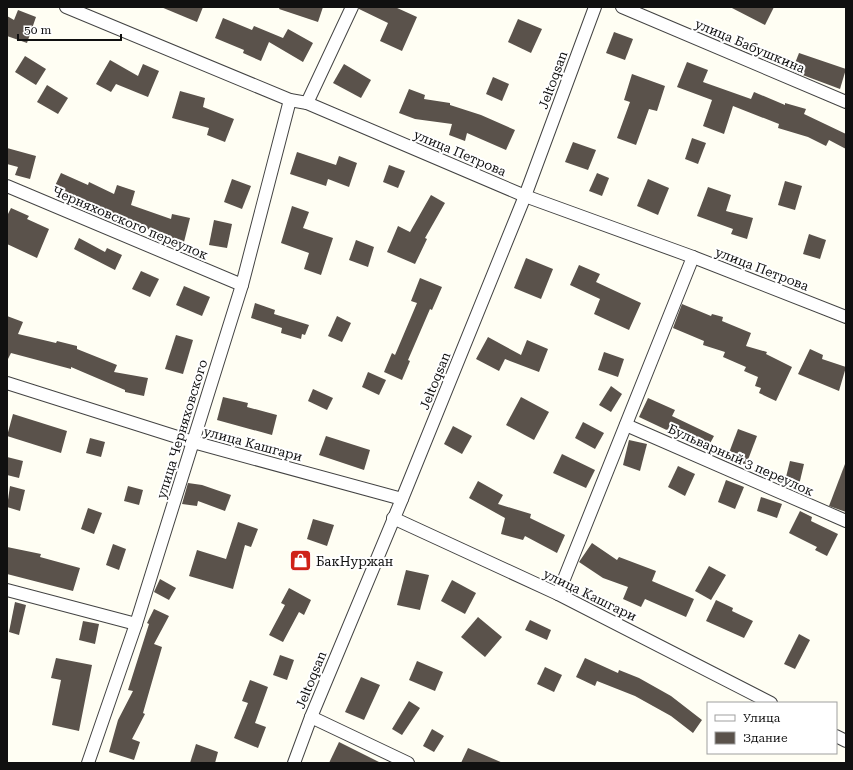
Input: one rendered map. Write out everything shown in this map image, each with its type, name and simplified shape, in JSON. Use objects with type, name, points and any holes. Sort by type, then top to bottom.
[{"type":"street","name":"улица Петрова","points":[[66,7],[290,100],[307,103],[525,196],[693,257],[846,317]]},
{"type":"street","points":[[307,103],[352,7]]},
{"type":"street","name":"Jeltoqsan","points":[[294,763],[311,717],[402,499],[525,196],[595,7]]},
{"type":"street","name":"улица Бабушкина","points":[[622,7],[846,102]]},
{"type":"street","name":"улица Черняховского","points":[[88,763],[136,624],[242,285],[290,100]]},
{"type":"street","name":"Черняховского переулок","points":[[7,186],[242,285]]},
{"type":"street","points":[[558,594],[693,257]]},
{"type":"street","name":"улица Кашгари","points":[[7,383],[193,442],[402,499]]},
{"type":"street","name":"Бульварный 3 переулок","points":[[626,425],[846,521]]},
{"type":"street","name":"улица Кашгари","points":[[393,518],[558,594],[769,702]]},
{"type":"street","points":[[7,590],[136,624]]},
{"type":"street","points":[[311,717],[408,763]]},
{"type":"street","points":[[837,736],[846,741]]},
{"type":"building","points":[[161,7],[203,7],[197,22]]},
{"type":"building","points":[[280,7],[323,7],[318,22],[279,9]]},
{"type":"building","points":[[359,7],[395,7],[417,17],[402,51],[380,41],[388,23],[359,9]]},
{"type":"building","points":[[730,7],[774,7],[765,25]]},
{"type":"building","points":[[18,10],[36,17],[27,43],[7,36],[7,16],[14,20]]},
{"type":"building","points":[[223,18],[252,30],[254,26],[283,38],[288,29],[313,43],[303,62],[269,42],[261,61],[243,53],[244,50],[215,38]]},
{"type":"building","points":[[518,19],[542,29],[531,53],[508,42]]},
{"type":"building","points":[[614,32],[633,39],[625,60],[606,53]]},
{"type":"building","points":[[799,53],[846,69],[840,89],[792,71]]},
{"type":"building","points":[[25,56],[46,69],[36,85],[15,72]]},
{"type":"building","points":[[110,60],[138,76],[143,64],[159,71],[148,97],[116,84],[111,92],[96,84]]},
{"type":"building","points":[[687,62],[708,70],[703,82],[751,99],[754,92],[785,105],[785,103],[806,109],[804,114],[846,134],[846,149],[829,140],[826,146],[808,137],[778,128],[779,124],[733,106],[724,134],[703,126],[712,100],[677,87]]},
{"type":"building","points":[[344,64],[371,80],[361,98],[333,83]]},
{"type":"building","points":[[632,74],[665,86],[657,111],[649,109],[636,145],[617,138],[630,102],[624,100]]},
{"type":"building","points":[[493,77],[509,84],[502,101],[486,94]]},
{"type":"building","points":[[47,85],[68,98],[58,114],[37,102]]},
{"type":"building","points":[[409,89],[425,95],[424,99],[450,103],[450,105],[481,115],[515,130],[506,150],[467,133],[465,141],[449,135],[452,124],[415,119],[399,113]]},
{"type":"building","points":[[180,91],[205,98],[203,107],[234,119],[225,142],[207,135],[209,128],[172,118]]},
{"type":"building","points":[[692,138],[706,143],[698,164],[685,159]]},
{"type":"building","points":[[573,142],[596,150],[588,170],[565,162]]},
{"type":"building","points":[[7,148],[36,156],[30,179],[15,175],[18,167],[7,164]]},
{"type":"building","points":[[297,152],[336,165],[339,156],[357,163],[349,187],[328,179],[326,186],[290,174]]},
{"type":"building","points":[[389,165],[405,171],[398,188],[383,182]]},
{"type":"building","points":[[61,173],[88,185],[89,182],[114,194],[117,185],[135,191],[131,205],[171,219],[172,214],[190,218],[184,242],[167,239],[167,236],[103,213],[53,190]]},
{"type":"building","points":[[597,173],[609,178],[602,196],[589,191]]},
{"type":"building","points":[[232,179],[251,186],[242,209],[224,202]]},
{"type":"building","points":[[648,179],[669,188],[658,215],[637,206]]},
{"type":"building","points":[[785,181],[802,186],[795,210],[778,205]]},
{"type":"building","points":[[708,187],[731,195],[726,211],[753,218],[747,239],[731,234],[733,229],[697,216]]},
{"type":"building","points":[[431,195],[445,203],[425,238],[427,239],[415,264],[387,252],[398,226],[410,232]]},
{"type":"building","points":[[292,206],[309,212],[303,228],[333,238],[321,275],[304,269],[309,253],[281,243]]},
{"type":"building","points":[[11,208],[29,216],[27,219],[49,229],[37,258],[7,244],[7,216]]},
{"type":"building","points":[[214,220],[232,224],[227,248],[209,245]]},
{"type":"building","points":[[809,234],[826,240],[820,259],[803,254]]},
{"type":"building","points":[[79,238],[105,252],[107,248],[122,255],[115,270],[74,249]]},
{"type":"building","points":[[356,240],[374,247],[368,267],[349,260]]},
{"type":"building","points":[[526,258],[553,269],[541,299],[514,288]]},
{"type":"building","points":[[579,265],[600,274],[596,282],[641,303],[629,330],[594,314],[600,299],[570,285]]},
{"type":"building","points":[[141,271],[159,279],[150,297],[132,289]]},
{"type":"building","points":[[420,278],[442,287],[432,310],[430,309],[408,360],[410,361],[402,380],[384,372],[392,353],[395,355],[417,303],[411,301]]},
{"type":"building","points":[[184,286],[210,297],[202,316],[176,305]]},
{"type":"building","points":[[255,303],[275,310],[274,314],[309,325],[305,335],[302,334],[301,339],[281,333],[282,328],[251,318]]},
{"type":"building","points":[[682,304],[711,316],[712,314],[723,317],[722,321],[751,333],[746,346],[767,352],[766,354],[792,367],[776,401],[759,393],[761,388],[755,386],[758,377],[744,371],[746,367],[723,357],[725,352],[703,345],[704,341],[673,328]]},
{"type":"building","points":[[7,316],[23,322],[18,334],[56,343],[57,341],[77,346],[77,349],[117,365],[114,372],[148,378],[144,396],[125,392],[125,390],[71,367],[71,369],[11,353],[7,361]]},
{"type":"building","points":[[337,316],[351,323],[342,342],[328,336]]},
{"type":"building","points":[[176,335],[193,340],[183,374],[165,369]]},
{"type":"building","points":[[488,337],[521,355],[527,340],[548,349],[539,372],[505,359],[499,371],[476,359]]},
{"type":"building","points":[[810,349],[823,355],[822,359],[846,367],[839,391],[798,374]]},
{"type":"building","points":[[604,352],[624,359],[618,377],[598,370]]},
{"type":"building","points":[[368,372],[386,380],[379,395],[362,387]]},
{"type":"building","points":[[611,386],[622,394],[611,412],[599,405]]},
{"type":"building","points":[[313,389],[333,398],[327,410],[308,401]]},
{"type":"building","points":[[223,397],[248,403],[247,407],[277,415],[272,435],[217,420]]},
{"type":"building","points":[[521,397],[549,412],[534,440],[506,425]]},
{"type":"building","points":[[648,398],[675,410],[672,416],[714,436],[707,449],[639,417]]},
{"type":"building","points":[[13,414],[67,431],[61,453],[7,436]]},
{"type":"building","points":[[583,422],[604,433],[595,449],[575,438]]},
{"type":"building","points":[[453,426],[472,436],[462,454],[444,444]]},
{"type":"building","points":[[738,429],[757,436],[746,465],[727,458]]},
{"type":"building","points":[[326,436],[370,450],[364,470],[319,455]]},
{"type":"building","points":[[90,438],[105,442],[101,457],[86,453]]},
{"type":"building","points":[[629,440],[647,444],[640,471],[623,465]]},
{"type":"building","points":[[562,454],[595,470],[586,488],[553,473]]},
{"type":"building","points":[[7,457],[23,461],[19,478],[7,475]]},
{"type":"building","points":[[790,461],[804,464],[799,485],[785,481]]},
{"type":"building","points":[[845,464],[846,465],[846,512],[829,506]]},
{"type":"building","points":[[678,466],[695,474],[685,496],[668,487]]},
{"type":"building","points":[[726,480],[744,487],[735,509],[718,502]]},
{"type":"building","points":[[478,481],[503,495],[498,504],[531,514],[530,518],[565,535],[557,553],[525,536],[523,540],[501,534],[505,518],[469,498]]},
{"type":"building","points":[[188,483],[202,485],[231,495],[225,511],[198,501],[197,506],[182,504]]},
{"type":"building","points":[[10,486],[25,490],[20,511],[7,507]]},
{"type":"building","points":[[128,486],[143,490],[139,505],[124,501]]},
{"type":"building","points":[[761,497],[782,504],[777,518],[757,511]]},
{"type":"building","points":[[88,508],[102,513],[94,534],[81,529]]},
{"type":"building","points":[[800,511],[812,517],[811,521],[838,534],[827,556],[815,550],[817,547],[789,533]]},
{"type":"building","points":[[313,519],[334,525],[327,546],[307,539]]},
{"type":"building","points":[[238,522],[258,529],[251,547],[245,545],[233,589],[189,576],[197,550],[226,559]]},
{"type":"building","points":[[592,543],[617,560],[619,557],[656,571],[652,581],[694,599],[686,617],[645,599],[641,607],[623,599],[628,587],[603,578],[579,562]]},
{"type":"building","points":[[113,544],[126,549],[119,570],[106,565]]},
{"type":"building","points":[[7,547],[41,554],[40,557],[80,568],[73,591],[7,574]]},
{"type":"building","points":[[709,566],[726,575],[711,600],[695,591]]},
{"type":"building","points":[[406,570],[429,575],[420,610],[397,605]]},
{"type":"building","points":[[160,579],[176,588],[169,600],[154,592]]},
{"type":"building","points":[[452,580],[476,593],[465,614],[441,601]]},
{"type":"building","points":[[289,588],[311,600],[304,615],[299,612],[283,642],[269,635],[285,605],[281,603]]},
{"type":"building","points":[[716,600],[733,608],[732,611],[753,621],[744,638],[706,621]]},
{"type":"building","points":[[15,602],[26,605],[19,635],[9,632]]},
{"type":"building","points":[[154,609],[169,616],[154,644],[162,647],[143,713],[145,714],[132,739],[140,742],[134,760],[109,752],[118,720],[133,691],[128,690],[149,624],[147,623]]},
{"type":"building","points":[[478,617],[502,637],[485,657],[461,637]]},
{"type":"building","points":[[530,620],[551,630],[547,640],[525,630]]},
{"type":"building","points":[[83,621],[99,624],[95,644],[79,640]]},
{"type":"building","points":[[799,634],[810,640],[795,669],[784,664]]},
{"type":"building","points":[[280,655],[294,660],[287,680],[273,675]]},
{"type":"building","points":[[56,658],[92,665],[79,731],[52,725],[61,680],[51,678]]},
{"type":"building","points":[[585,658],[618,673],[619,670],[639,678],[671,696],[702,720],[693,733],[671,716],[635,696],[597,681],[595,686],[576,677]]},
{"type":"building","points":[[417,661],[443,672],[435,691],[409,680]]},
{"type":"building","points":[[545,667],[562,675],[554,692],[537,684]]},
{"type":"building","points":[[361,677],[380,685],[364,720],[345,712]]},
{"type":"building","points":[[250,680],[268,687],[255,723],[266,727],[258,748],[234,738],[248,703],[242,701]]},
{"type":"building","points":[[409,701],[420,708],[402,735],[392,729]]},
{"type":"building","points":[[432,729],[444,736],[434,752],[423,746]]},
{"type":"building","points":[[339,742],[381,763],[329,763]]},
{"type":"building","points":[[196,744],[218,752],[215,763],[190,763]]},
{"type":"building","points":[[468,748],[503,763],[461,763]]},
{"type":"place","name":"БакНуржан","points":[[300,561]]}]
